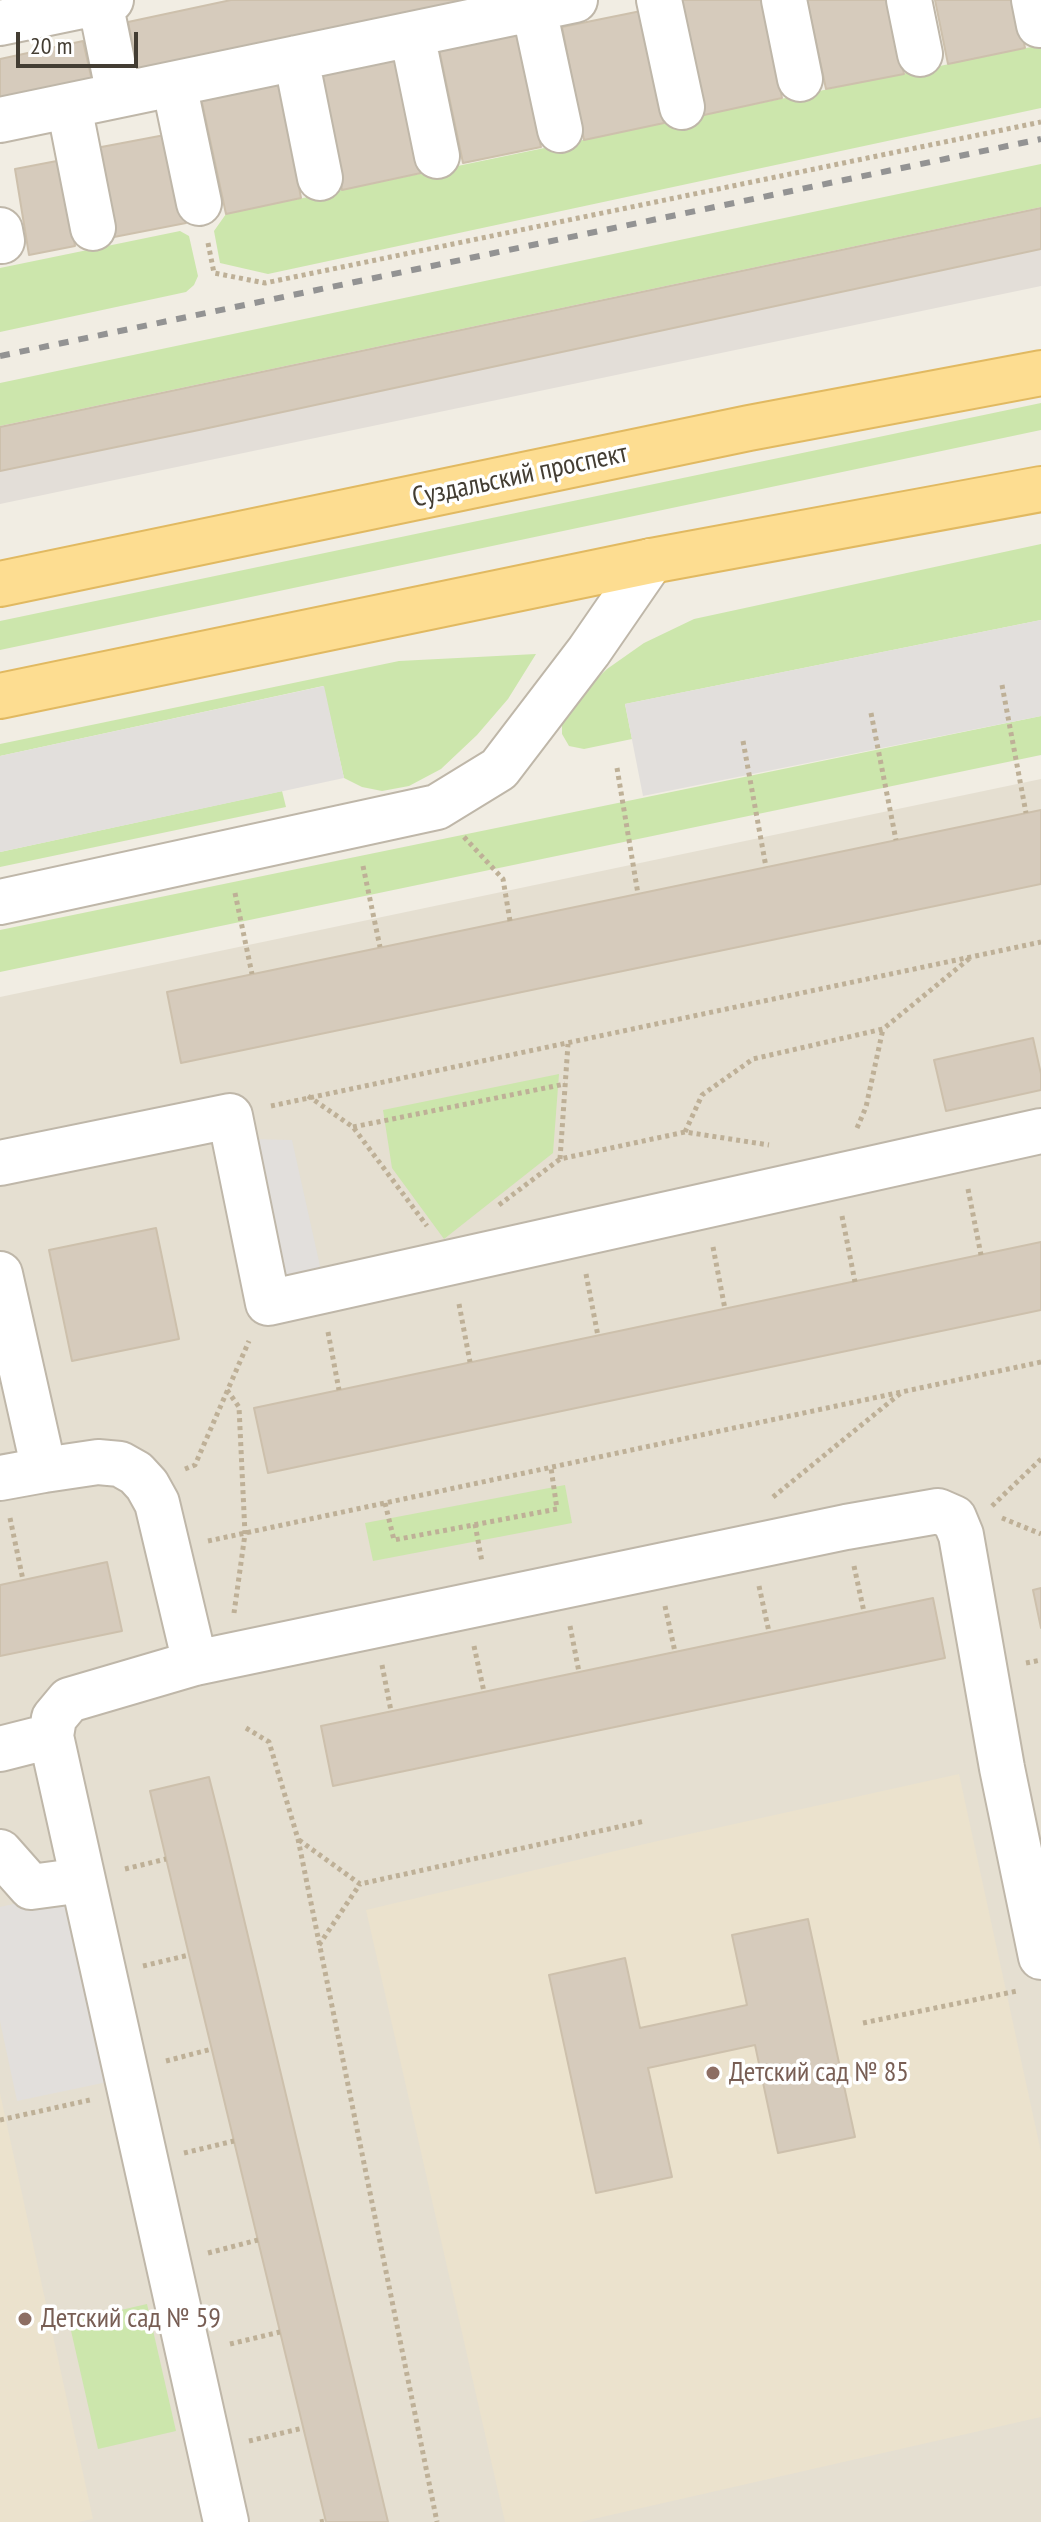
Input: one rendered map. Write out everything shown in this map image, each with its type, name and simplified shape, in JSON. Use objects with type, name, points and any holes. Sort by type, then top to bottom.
[{"type":"main road","name":"Суздальский проспект","points":[[0,584],[749,428],[1041,373]]},
{"type":"main road","points":[[0,696],[651,561],[1041,489]]},
{"type":"street","points":[[659,0],[682,107]]},
{"type":"street","points":[[784,0],[800,79]]},
{"type":"street","points":[[909,0],[920,54]]},
{"type":"street","points":[[0,23],[105,1],[119,95]]},
{"type":"street","points":[[0,120],[554,4],[560,130]]},
{"type":"street","points":[[412,34],[437,156]]},
{"type":"street","points":[[296,58],[320,178]]},
{"type":"street","points":[[174,84],[199,203]]},
{"type":"street","points":[[69,106],[93,228]]},
{"type":"street","points":[[0,902],[437,807],[499,769],[589,651],[651,561]]},
{"type":"street","points":[[0,1163],[230,1116],[268,1303],[1041,1131]]},
{"type":"street","points":[[0,1274],[44,1470]]},
{"type":"street","points":[[1,1478],[98,1462],[120,1464],[136,1473],[157,1503],[168,1550],[212,1660]]},
{"type":"street","points":[[226,2522],[51,1736],[54,1718],[69,1700],[212,1660],[938,1511],[974,1523],[1002,1768],[1035,1973]]},
{"type":"street","points":[[0,1749],[51,1736]]},
{"type":"street","points":[[0,1852],[31,1887],[83,1880]]},
{"type":"path","points":[[199,203],[214,273],[265,283],[1041,122]]},
{"type":"path","points":[[1002,685],[1026,813]]},
{"type":"path","points":[[871,713],[896,840]]},
{"type":"path","points":[[743,741],[766,867]]},
{"type":"path","points":[[617,768],[638,894]]},
{"type":"path","points":[[437,807],[503,879],[510,921]]},
{"type":"path","points":[[355,825],[380,947]]},
{"type":"path","points":[[226,853],[252,974]]},
{"type":"path","points":[[230,1116],[308,1096],[568,1044],[1041,942]]},
{"type":"path","points":[[685,1132],[702,1095],[753,1059],[883,1029],[971,957]]},
{"type":"path","points":[[855,1131],[866,1107],[883,1029]]},
{"type":"path","points":[[560,1159],[568,1044]]},
{"type":"path","points":[[353,1127],[565,1084]]},
{"type":"path","points":[[308,1096],[353,1127],[443,1247],[450,1263],[470,1362]]},
{"type":"path","points":[[490,1212],[560,1159],[685,1132],[771,1145]]},
{"type":"path","points":[[960,1149],[981,1255]]},
{"type":"path","points":[[834,1177],[855,1282]]},
{"type":"path","points":[[705,1206],[725,1309]]},
{"type":"path","points":[[578,1234],[598,1336]]},
{"type":"path","points":[[320,1292],[339,1390]]},
{"type":"path","points":[[147,1485],[195,1465],[268,1303]]},
{"type":"path","points":[[168,1550],[1041,1362]]},
{"type":"path","points":[[212,1660],[245,1534],[239,1407],[227,1390]]},
{"type":"path","points":[[769,1501],[902,1392]]},
{"type":"path","points":[[974,1523],[1041,1459]]},
{"type":"path","points":[[385,1503],[394,1540],[557,1509],[551,1468]]},
{"type":"path","points":[[1,1478],[23,1580]]},
{"type":"path","points":[[974,1523],[1041,1534]]},
{"type":"path","points":[[246,1728],[269,1742],[298,1839],[437,2522]]},
{"type":"path","points":[[319,1945],[360,1884],[645,1821]]},
{"type":"path","points":[[298,1839],[360,1884]]},
{"type":"path","points":[[863,2023],[1035,1973]]},
{"type":"path","points":[[0,2120],[130,2091]]},
{"type":"path","points":[[189,2355],[280,2332]]},
{"type":"path","points":[[210,2451],[303,2428]]},
{"type":"shaded area","points":[[1041,208],[1041,286],[0,504],[0,427]]},
{"type":"shaded area","points":[[1041,620],[1041,716],[643,796],[625,704]]},
{"type":"shaded area","points":[[324,686],[344,778],[0,852],[0,756]]},
{"type":"shaded area","points":[[1041,779],[1041,2522],[0,2522],[0,997]]},
{"type":"shaded area","points":[[252,1139],[292,1140],[322,1275],[285,1284]]},
{"type":"shaded area","name":"Детский сад № 85","points":[[959,1774],[1041,2152],[1041,2417],[580,2522],[505,2522],[366,1910]]},
{"type":"shaded area","points":[[71,1891],[112,2081],[17,2101],[0,2021],[0,1907]]},
{"type":"shaded area","name":"Детский сад № 59","points":[[0,2093],[93,2519],[78,2522],[0,2522]]},
{"type":"green space","points":[[1041,45],[1041,108],[268,274],[220,263],[214,231],[226,214]]},
{"type":"green space","points":[[1041,164],[1041,207],[0,426],[0,383]]},
{"type":"green space","points":[[180,231],[189,236],[198,276],[186,292],[0,332],[0,268]]},
{"type":"green space","points":[[1041,403],[1041,430],[0,650],[0,621]]},
{"type":"green space","points":[[1041,544],[1041,620],[625,704],[632,739],[584,749],[569,746],[562,734],[562,718],[571,703],[607,669],[644,643],[694,619]]},
{"type":"green space","points":[[536,654],[508,699],[477,735],[441,769],[409,786],[382,791],[362,787],[344,778],[323,686],[0,756],[0,744],[399,661]]},
{"type":"green space","points":[[1041,716],[1041,755],[0,972],[0,930]]},
{"type":"green space","points":[[282,791],[286,807],[0,867],[0,852]]},
{"type":"green space","points":[[559,1074],[553,1153],[444,1239],[392,1168],[383,1110]]},
{"type":"green space","points":[[565,1485],[572,1523],[373,1561],[365,1523]]},
{"type":"green space","points":[[147,2304],[176,2431],[98,2449],[69,2322]]},
{"type":"building","points":[[231,0],[483,0],[141,84],[128,22]]},
{"type":"building","points":[[682,0],[763,0],[782,98],[704,115]]},
{"type":"building","points":[[807,0],[889,0],[904,74],[826,89]]},
{"type":"building","points":[[935,0],[1016,0],[1025,48],[948,64]]},
{"type":"building","points":[[641,11],[664,123],[584,140],[562,27]]},
{"type":"building","points":[[517,33],[541,147],[463,163],[439,49]]},
{"type":"building","points":[[83,41],[93,85],[0,104],[0,59]]},
{"type":"building","points":[[396,55],[421,173],[342,190],[318,72]]},
{"type":"building","points":[[280,82],[301,198],[226,214],[201,98]]},
{"type":"building","points":[[170,134],[186,223],[114,237],[96,148]]},
{"type":"building","points":[[62,160],[75,246],[29,255],[15,169]]},
{"type":"building","points":[[1041,208],[1041,249],[0,471],[0,427]]},
{"type":"building","points":[[1041,810],[1041,884],[181,1063],[167,992]]},
{"type":"building","points":[[1033,1038],[1041,1074],[1041,1090],[946,1111],[934,1060]]},
{"type":"building","points":[[156,1228],[179,1339],[72,1361],[49,1250]]},
{"type":"building","points":[[1041,1242],[1041,1310],[268,1473],[254,1408]]},
{"type":"building","points":[[107,1562],[122,1631],[0,1656],[0,1585]]},
{"type":"building","points":[[1041,1588],[1041,1628],[1033,1590]]},
{"type":"building","points":[[933,1598],[945,1658],[333,1786],[321,1726]]},
{"type":"building","points":[[209,1777],[388,2522],[326,2522],[189,1955],[150,1791]]},
{"type":"building","points":[[808,1919],[855,2137],[778,2153],[755,2045],[648,2068],[672,2177],[596,2193],[549,1975],[625,1958],[640,2028],[747,2005],[732,1935]]},
{"type":"railway","points":[[0,356],[1041,139]]},
{"type":"place","name":"Детский сад № 85","points":[[713,2073]]},
{"type":"place","name":"Детский сад № 59","points":[[25,2319]]}]
